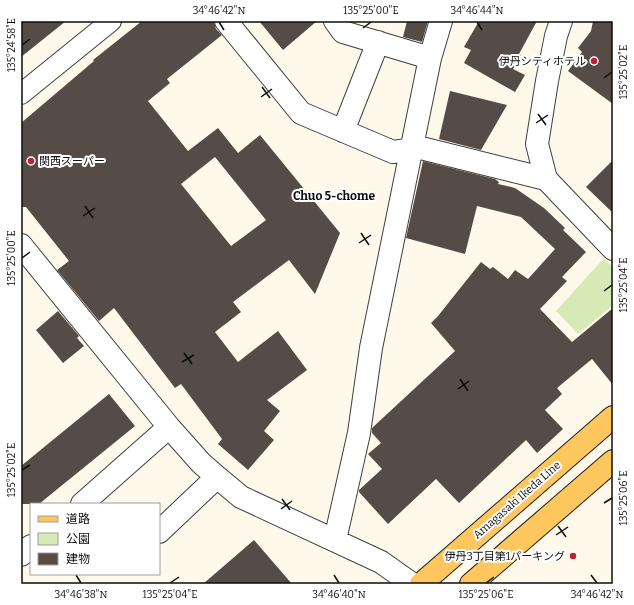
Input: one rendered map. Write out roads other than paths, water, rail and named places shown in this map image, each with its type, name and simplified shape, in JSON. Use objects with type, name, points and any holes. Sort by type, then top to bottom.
[{"type":"main road","name":"Amagasaki Ikeda Line","points":[[421,584],[613,417]]},
{"type":"main road","points":[[471,584],[613,461]]},
{"type":"street","points":[[21,94],[111,21]]},
{"type":"street","points":[[226,21],[301,113],[393,152],[421,148],[546,180]]},
{"type":"street","points":[[335,21],[343,32],[430,58]]},
{"type":"street","points":[[335,540],[359,433],[371,348],[430,58],[441,21]]},
{"type":"street","points":[[561,21],[556,36],[547,81],[537,144],[546,180],[613,249]]},
{"type":"street","points":[[343,131],[378,42]]},
{"type":"street","points":[[21,244],[169,427],[201,463],[217,477],[241,497],[381,562],[412,584]]},
{"type":"street","points":[[83,503],[169,427]]},
{"type":"street","points":[[160,531],[217,477]]},
{"type":"street","points":[[21,555],[30,547]]},
{"type":"place","name":"伊丹シティホテル","points":[[594,61]]},
{"type":"place","name":"関西スーパー","points":[[31,161]]},
{"type":"place","name":"伊丹3丁目第1パーキング","points":[[573,556]]},
{"type":"district","name":"Chuo 5-chome","points":[[334,196]]}]
